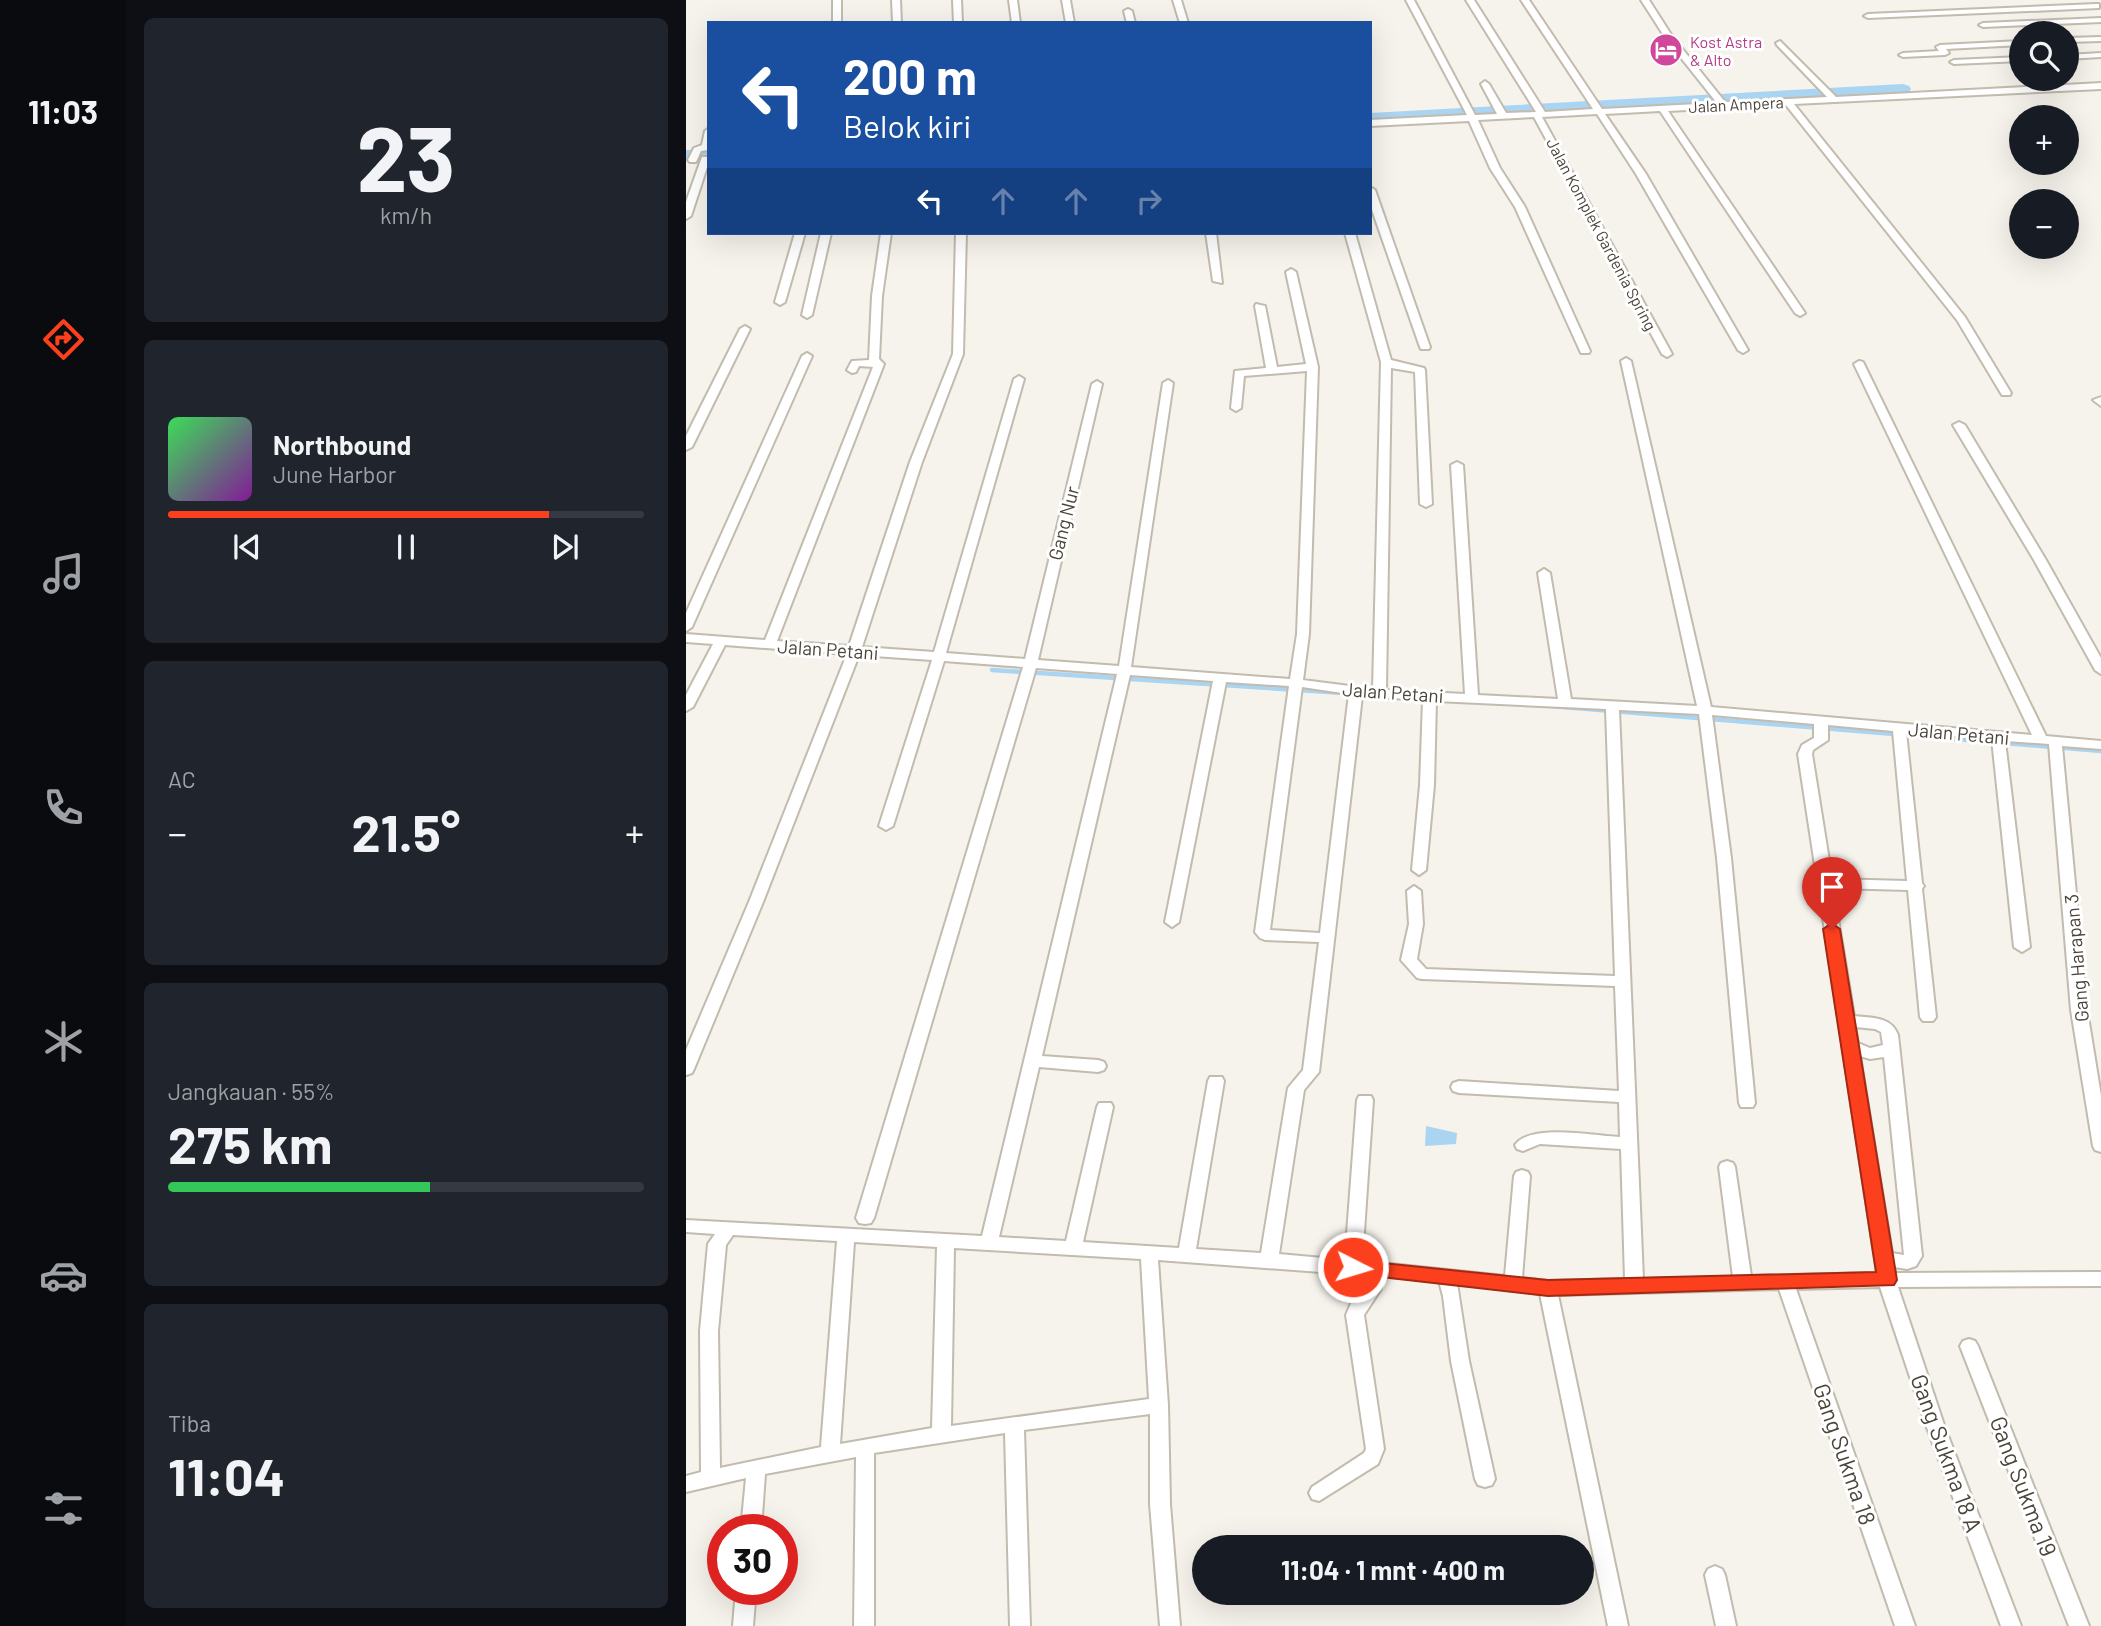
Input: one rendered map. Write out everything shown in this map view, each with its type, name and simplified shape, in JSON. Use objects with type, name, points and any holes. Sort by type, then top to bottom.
[{"type":"street","points":[[837,0],[837,21]]},
{"type":"street","points":[[896,0],[897,21]]},
{"type":"street","points":[[957,0],[958,21]]},
{"type":"street","points":[[1013,0],[1016,21]]},
{"type":"street","points":[[1066,0],[1070,21]]},
{"type":"street","points":[[1177,0],[1183,21]]},
{"type":"street","points":[[1410,0],[1448,67],[1495,167],[1520,207],[1585,351]]},
{"type":"street","name":"Jalan Komplek Gardenia Spring","points":[[1470,0],[1539,112],[1667,354]]},
{"type":"street","points":[[1525,0],[1641,174],[1743,350]]},
{"type":"street","points":[[1645,0],[1669,37],[1721,102]]},
{"type":"street","points":[[1868,16],[2096,6]]},
{"type":"street","points":[[1128,11],[1130,21]]},
{"type":"street","points":[[1983,25],[2101,20]]},
{"type":"street","points":[[2079,40],[2101,39]]},
{"type":"street","points":[[1780,43],[1830,96]]},
{"type":"street","points":[[1903,55],[1945,52],[1940,47],[2009,44]]},
{"type":"street","points":[[2079,56],[2101,55]]},
{"type":"street","points":[[1954,62],[2009,60]]},
{"type":"street","points":[[1485,84],[1501,113]]},
{"type":"street","name":"Jalan Ampera","points":[[1372,123],[1597,108],[1662,108],[1721,102],[1788,102],[1830,96],[2101,86]]},
{"type":"street","points":[[1788,102],[1961,319],[2006,393]]},
{"type":"street","points":[[1662,108],[1800,313]]},
{"type":"street","points":[[686,216],[698,148],[706,148],[707,142]]},
{"type":"street","points":[[1372,196],[1424,347]]},
{"type":"street","points":[[780,302],[799,235]]},
{"type":"street","points":[[807,315],[826,235]]},
{"type":"street","points":[[879,364],[874,360],[877,296],[886,235]]},
{"type":"street","points":[[686,1069],[756,902],[854,651],[916,462],[958,354],[961,235]]},
{"type":"street","points":[[1211,235],[1218,281]]},
{"type":"street","points":[[1351,235],[1386,362],[1379,694]]},
{"type":"street","points":[[1291,272],[1313,367],[1310,480],[1298,683],[1262,932],[1265,935],[1328,938]]},
{"type":"street","points":[[1260,306],[1272,370]]},
{"type":"street","points":[[686,447],[745,329]]},
{"type":"street","points":[[686,627],[807,356]]},
{"type":"street","points":[[1626,361],[1706,715],[1724,858],[1747,1103]]},
{"type":"street","points":[[1386,362],[1420,370],[1426,504]]},
{"type":"street","points":[[852,370],[856,363],[879,364]]},
{"type":"street","points":[[769,645],[879,377],[879,364]]},
{"type":"street","name":"Gang Harapan 3","points":[[1859,364],[2051,744],[2063,810],[2079,1010],[2101,1146]]},
{"type":"street","points":[[1236,408],[1239,373],[1313,367]]},
{"type":"street","points":[[886,826],[939,657],[1019,379]]},
{"type":"street","points":[[989,1242],[1123,678],[1168,383]]},
{"type":"street","name":"Gang Nur","points":[[865,1218],[1028,670],[1097,384]]},
{"type":"street","points":[[1959,425],[2040,560],[2101,670]]},
{"type":"street","points":[[1457,465],[1472,698]]},
{"type":"street","points":[[1544,573],[1565,702]]},
{"type":"street","name":"Jalan Petani","points":[[686,638],[939,657],[1028,670],[1123,678],[1219,684],[1298,683],[1355,695],[1565,702],[1612,711],[1706,715],[1900,735],[1998,742],[2101,745]]},
{"type":"street","points":[[686,707],[721,641]]},
{"type":"street","points":[[1172,922],[1219,684]]},
{"type":"street","points":[[1269,1260],[1296,1088],[1311,1072],[1355,695]]},
{"type":"street","points":[[1419,870],[1427,785],[1430,696]]},
{"type":"street","points":[[1612,711],[1634,1285]]},
{"type":"street","name":"Gang Sukma 18 A","points":[[1821,728],[1805,754],[1887,1280],[1935,1425],[2011,1626]]},
{"type":"street","points":[[1900,735],[1928,1017]]},
{"type":"street","points":[[1998,742],[2022,947]]},
{"type":"street","points":[[1825,883],[1917,886]]},
{"type":"street","points":[[1414,891],[1416,924],[1409,960],[1422,974],[1622,981]]},
{"type":"street","points":[[1846,1021],[1884,1027],[1891,1035],[1913,1256],[1907,1262],[1884,1259]]},
{"type":"street","points":[[1850,1045],[1871,1053],[1891,1048]]},
{"type":"street","points":[[1033,1061],[1098,1066]]},
{"type":"street","points":[[1187,1254],[1216,1081]]},
{"type":"street","points":[[1459,1087],[1626,1097]]},
{"type":"street","points":[[1319,1493],[1371,1458],[1376,1449],[1355,1315],[1358,1306],[1372,1289],[1362,1268],[1365,1100]]},
{"type":"street","points":[[1073,1247],[1105,1107]]},
{"type":"street","points":[[1523,1145],[1538,1138],[1628,1144]]},
{"type":"street","points":[[1727,1167],[1743,1283]]},
{"type":"street","points":[[1513,1285],[1522,1176]]},
{"type":"street","points":[[686,1226],[1187,1254],[1446,1275],[1548,1288],[1887,1280],[2101,1279]]},
{"type":"street","points":[[711,1478],[709,1331],[717,1244],[729,1228]]},
{"type":"street","points":[[830,1454],[846,1235]]},
{"type":"street","points":[[941,1436],[946,1240]]},
{"type":"street","points":[[1149,1252],[1159,1405],[1160,1504],[1170,1626]]},
{"type":"street","points":[[1446,1275],[1452,1296],[1460,1361],[1485,1479]]},
{"type":"street","name":"Gang Sukma 18","points":[[1785,1282],[1905,1626]]},
{"type":"street","points":[[1548,1288],[1618,1626]]},
{"type":"street","name":"Gang Sukma 19","points":[[1969,1346],[2079,1626]]},
{"type":"street","points":[[686,1484],[830,1454],[1014,1423],[1159,1405]]},
{"type":"street","points":[[1014,1423],[1020,1626]]},
{"type":"street","points":[[864,1626],[865,1448]]},
{"type":"street","points":[[752,1514],[756,1469]]},
{"type":"street","points":[[1715,1575],[1726,1626]]},
{"type":"street","points":[[743,1626],[745,1605]]},
{"type":"water","points":[[1426,1126],[1457,1133],[1456,1144],[1425,1146]]},
{"type":"waterway","points":[[1372,118],[1903,89]]},
{"type":"waterway","points":[[686,155],[707,154]]},
{"type":"waterway","points":[[992,670],[1344,693]]},
{"type":"waterway","points":[[1551,706],[2101,751]]},
{"type":"place","name":"Kost Astra & Alto","points":[[1666,50]]},
{"type":"route","points":[[1353,1267],[1548,1288],[1887,1280],[1832,929]]}]
